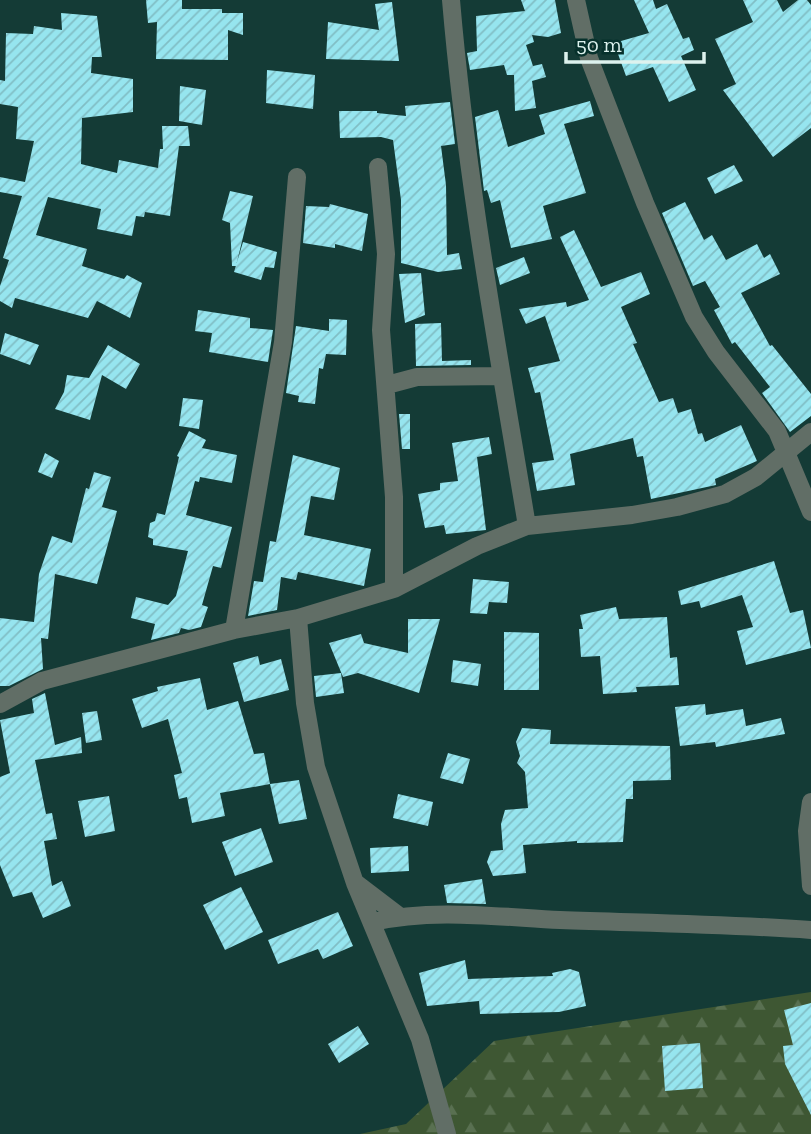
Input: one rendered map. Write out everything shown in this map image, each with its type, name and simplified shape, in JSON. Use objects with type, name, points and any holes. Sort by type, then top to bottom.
[{"type":"street","points":[[451,0],[460,93],[527,526]]},
{"type":"street","points":[[576,0],[596,75],[645,203],[694,317],[716,352],[777,431],[811,512]]},
{"type":"street","points":[[378,167],[386,254],[381,330],[394,497],[394,589]]},
{"type":"street","points":[[234,630],[283,342],[297,177]]},
{"type":"street","points":[[387,386],[416,377],[502,376]]},
{"type":"street","points":[[0,704],[42,681],[234,630],[298,618],[394,589],[477,546],[527,526],[632,515],[677,507],[725,494],[756,477],[811,432]]},
{"type":"street","points":[[298,618],[305,703],[316,767],[355,883],[421,1039],[447,1134]]},
{"type":"street","points":[[811,802],[807,831],[811,886]]},
{"type":"street","points":[[355,883],[399,916]]},
{"type":"street","points":[[373,922],[399,916],[703,923],[811,930]]},
{"type":"green space","points":[[811,992],[811,1134],[360,1134],[406,1124],[494,1041]]},
{"type":"building","points":[[146,0],[182,0],[182,9],[222,9],[222,13],[243,13],[243,35],[228,30],[228,60],[156,59],[157,22],[148,23]]},
{"type":"building","points":[[521,0],[555,0],[561,33],[548,37],[532,35],[534,42],[526,45],[533,66],[542,64],[546,77],[532,81],[536,108],[515,111],[514,75],[507,75],[504,65],[470,70],[467,53],[477,51],[476,16],[525,11]]},
{"type":"building","points":[[634,0],[653,0],[656,9],[667,4],[683,39],[689,37],[694,50],[681,56],[696,90],[669,102],[653,67],[626,76],[614,43],[649,33]]},
{"type":"building","points":[[743,0],[777,0],[783,12],[798,0],[807,0],[811,5],[811,128],[773,157],[723,90],[736,84],[715,39],[753,22]]},
{"type":"building","points":[[392,2],[399,61],[326,59],[328,22],[379,30],[375,4]]},
{"type":"building","points":[[61,13],[97,16],[102,57],[92,57],[91,73],[133,79],[133,112],[82,118],[81,164],[117,173],[119,160],[158,168],[160,149],[163,149],[162,126],[188,126],[190,146],[179,146],[170,216],[145,212],[144,217],[136,216],[132,236],[97,229],[101,209],[48,197],[36,235],[87,249],[82,266],[124,279],[127,275],[142,283],[130,318],[97,301],[88,318],[15,298],[12,308],[0,301],[0,286],[9,260],[3,258],[22,196],[0,192],[0,177],[25,182],[34,141],[16,139],[18,107],[0,104],[0,80],[5,81],[6,33],[33,34],[34,26],[62,30]]},
{"type":"building","points":[[267,70],[315,75],[313,109],[266,103]]},
{"type":"building","points":[[180,86],[206,90],[202,125],[179,121]]},
{"type":"building","points":[[590,101],[594,116],[564,124],[586,193],[543,206],[552,239],[511,248],[500,200],[491,203],[487,190],[484,191],[475,117],[498,110],[508,147],[545,134],[539,115]]},
{"type":"building","points":[[450,102],[455,144],[441,146],[446,185],[447,255],[459,253],[462,269],[438,272],[401,263],[401,200],[393,140],[381,137],[340,138],[339,111],[377,111],[406,116],[405,106]]},
{"type":"building","points":[[734,165],[743,181],[715,194],[707,178]]},
{"type":"building","points":[[230,191],[253,196],[236,266],[232,266],[230,223],[222,220]]},
{"type":"building","points":[[685,202],[704,240],[712,235],[726,260],[757,244],[764,258],[770,254],[780,274],[741,293],[770,346],[772,345],[811,394],[811,416],[790,432],[762,393],[770,387],[735,342],[732,344],[714,310],[720,307],[705,281],[693,286],[662,213]]},
{"type":"building","points":[[330,204],[368,214],[362,251],[335,244],[335,248],[303,243],[306,206],[329,207]]},
{"type":"building","points":[[574,230],[601,287],[641,272],[650,294],[621,307],[637,343],[633,344],[659,402],[673,398],[678,413],[691,409],[698,434],[702,433],[705,442],[741,425],[757,461],[715,479],[716,485],[651,499],[643,456],[637,457],[633,438],[570,454],[575,485],[537,491],[532,463],[554,460],[540,392],[535,393],[528,368],[560,361],[545,316],[526,324],[519,309],[566,302],[567,307],[589,300],[560,237]]},
{"type":"building","points":[[243,242],[277,252],[274,268],[265,267],[261,280],[234,272]]},
{"type":"building","points":[[524,257],[530,273],[500,285],[496,268]]},
{"type":"building","points":[[421,273],[425,315],[405,323],[399,274]]},
{"type":"building","points":[[198,310],[250,318],[250,328],[273,330],[268,362],[209,352],[212,333],[195,331]]},
{"type":"building","points":[[329,319],[347,320],[346,355],[326,354],[323,369],[319,368],[315,404],[298,402],[299,396],[286,393],[296,326],[329,331]]},
{"type":"building","points":[[441,323],[442,361],[471,360],[471,365],[416,366],[415,324]]},
{"type":"building","points":[[5,333],[39,345],[30,365],[0,354]]},
{"type":"building","points":[[108,345],[140,364],[126,389],[102,375],[90,420],[55,409],[64,392],[67,375],[89,378]]},
{"type":"building","points":[[183,398],[203,400],[199,429],[179,426]]},
{"type":"building","points":[[399,414],[410,414],[410,449],[402,449]]},
{"type":"building","points":[[189,431],[206,440],[202,448],[237,455],[232,483],[200,477],[199,482],[195,481],[186,515],[232,527],[221,568],[213,566],[202,605],[208,607],[201,627],[189,630],[181,628],[179,633],[151,640],[155,624],[131,618],[136,597],[168,605],[176,596],[188,551],[153,545],[153,539],[148,537],[150,523],[155,521],[157,513],[165,515],[179,457],[177,456]]},
{"type":"building","points":[[489,437],[492,454],[477,457],[486,530],[446,534],[444,525],[425,528],[418,494],[440,490],[440,483],[458,481],[452,443]]},
{"type":"building","points":[[45,453],[59,461],[52,478],[38,472]]},
{"type":"building","points":[[293,455],[340,468],[334,500],[311,496],[304,535],[371,549],[364,586],[298,572],[296,580],[281,577],[277,610],[248,616],[254,581],[263,582],[270,541],[276,542]]},
{"type":"building","points":[[94,472],[111,477],[102,507],[117,511],[97,584],[55,574],[48,639],[41,638],[43,669],[9,686],[0,686],[0,618],[34,622],[39,574],[52,536],[72,543],[86,488],[89,489]]},
{"type":"building","points":[[774,561],[790,613],[803,610],[811,648],[746,665],[737,631],[753,627],[742,595],[701,608],[699,601],[681,605],[678,591]]},
{"type":"building","points":[[473,579],[509,582],[507,603],[489,602],[487,614],[470,613]]},
{"type":"building","points":[[616,607],[619,619],[667,617],[670,658],[677,657],[679,685],[636,687],[637,692],[603,694],[600,656],[581,657],[579,629],[583,629],[580,615]]},
{"type":"building","points":[[408,619],[440,619],[419,693],[358,673],[343,677],[329,643],[361,634],[364,643],[408,653]]},
{"type":"building","points":[[504,632],[539,633],[539,690],[504,690]]},
{"type":"building","points":[[258,656],[260,665],[281,659],[289,690],[244,702],[233,663]]},
{"type":"building","points":[[453,660],[481,664],[478,686],[451,682]]},
{"type":"building","points":[[341,673],[344,693],[316,697],[314,676]]},
{"type":"building","points":[[200,678],[207,710],[238,701],[254,754],[264,753],[270,784],[220,793],[225,816],[192,823],[187,797],[179,799],[174,775],[182,773],[168,719],[142,728],[132,699],[158,691],[157,687]]},
{"type":"building","points":[[45,693],[55,745],[81,737],[82,753],[35,760],[46,814],[52,813],[57,839],[44,841],[52,886],[62,881],[71,906],[43,918],[32,892],[13,897],[0,865],[0,777],[10,773],[0,720],[34,713],[32,699]]},
{"type":"building","points":[[705,704],[706,715],[743,709],[746,726],[781,718],[785,734],[716,747],[715,742],[680,746],[675,707]]},
{"type":"building","points":[[97,711],[102,740],[86,743],[82,713]]},
{"type":"building","points":[[522,728],[551,730],[550,744],[670,746],[671,780],[633,781],[633,799],[626,799],[623,842],[577,841],[523,845],[526,873],[493,876],[487,862],[491,851],[503,850],[501,824],[505,810],[528,808],[525,772],[517,763],[520,756],[516,742]]},
{"type":"building","points":[[448,753],[470,759],[463,784],[440,778]]},
{"type":"building","points":[[299,780],[307,819],[279,824],[270,784]]},
{"type":"building","points":[[398,794],[433,802],[428,826],[393,818]]},
{"type":"building","points":[[109,796],[115,831],[85,837],[78,801]]},
{"type":"building","points":[[261,828],[273,862],[235,876],[222,842]]},
{"type":"building","points":[[408,846],[409,871],[371,873],[370,848]]},
{"type":"building","points":[[482,879],[486,904],[447,903],[444,885]]},
{"type":"building","points":[[241,887],[263,932],[225,950],[203,905]]},
{"type":"building","points":[[338,912],[353,946],[323,959],[318,949],[278,964],[268,940]]},
{"type":"building","points":[[465,960],[468,979],[553,976],[552,973],[570,969],[579,972],[586,1006],[559,1012],[480,1014],[479,1001],[427,1006],[419,973]]},
{"type":"building","points":[[811,1003],[811,1115],[785,1064],[783,1046],[793,1045],[784,1010]]},
{"type":"building","points":[[358,1026],[369,1044],[339,1063],[328,1044]]},
{"type":"building","points":[[700,1043],[703,1088],[665,1091],[662,1046]]}]
